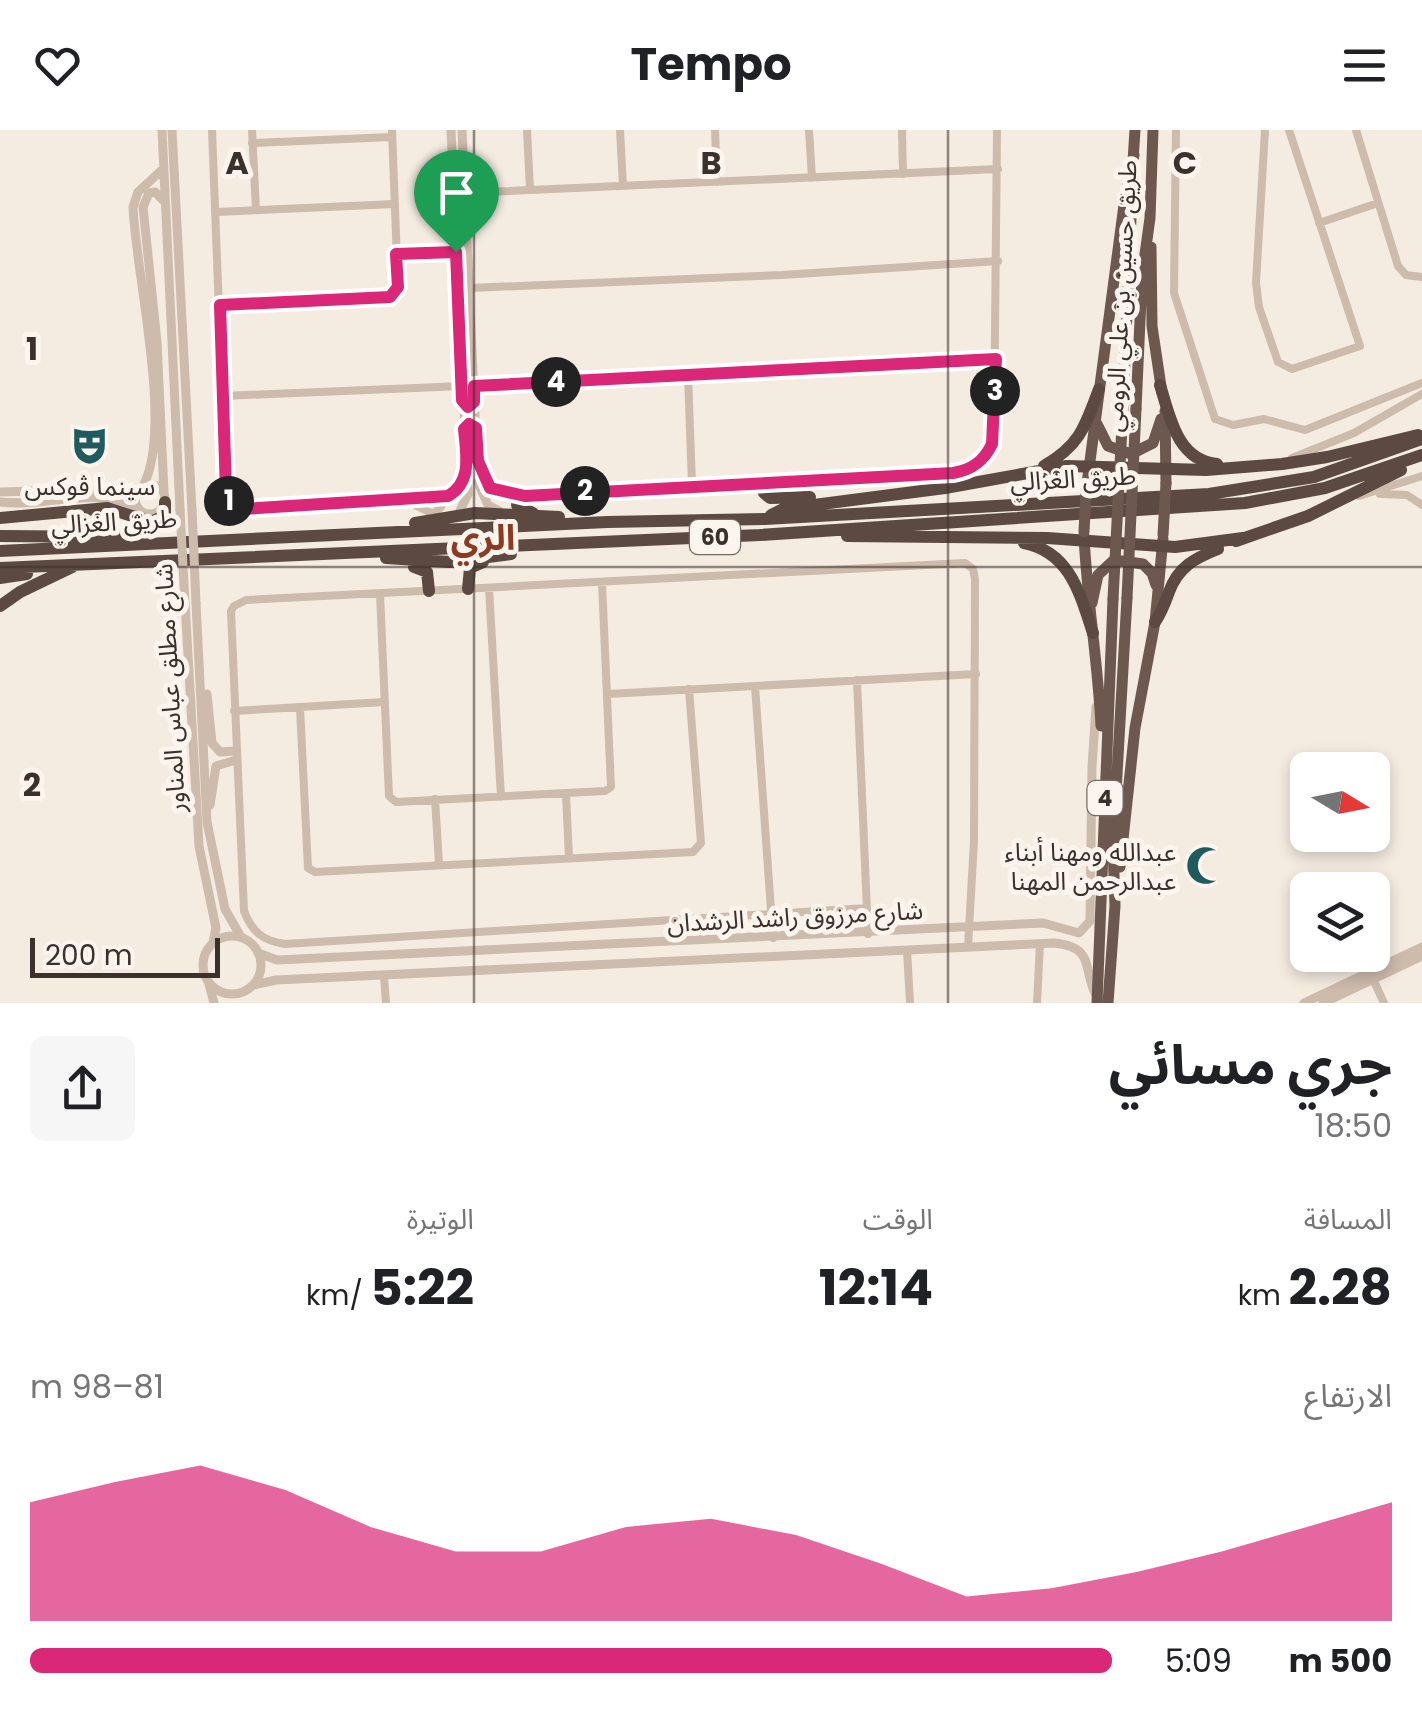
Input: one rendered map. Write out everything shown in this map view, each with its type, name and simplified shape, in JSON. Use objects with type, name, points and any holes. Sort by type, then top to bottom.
[{"type":"highway","name":"طريق حسين بن علي الرومي","points":[[1101,1001],[1115,906],[1113,845],[1127,598],[1135,130]]},
{"type":"highway","name":"طريق حسين بن علي الرومي","points":[[1101,1001],[1112,599],[1150,218],[1153,130]]},
{"type":"highway","points":[[1105,806],[1099,684],[1084,536],[1098,389],[1134,155]]},
{"type":"highway","points":[[1115,906],[1134,728],[1155,622],[1167,475],[1152,326],[1150,218]]},
{"type":"highway","points":[[1098,389],[1097,424],[1102,438],[1116,452],[1131,454],[1150,446],[1158,434],[1160,385]]},
{"type":"highway","points":[[1160,385],[1182,445],[1190,454],[1212,464],[1259,466]]},
{"type":"highway","points":[[1037,470],[1064,455],[1076,442],[1098,389]]},
{"type":"highway","points":[[765,519],[783,509],[945,488],[1037,470],[1088,466],[1167,475],[1282,464],[1422,436]]},
{"type":"highway","name":"طريق الغزالي","points":[[0,552],[607,522],[765,519],[1245,491],[1348,468],[1422,436]]},
{"type":"highway","points":[[1155,622],[1185,565],[1243,538],[1308,516],[1422,456]]},
{"type":"highway","name":"طريق الغزالي","points":[[0,568],[760,535],[1245,503],[1325,488],[1422,456]]},
{"type":"highway","points":[[762,482],[764,493],[774,499],[857,499]]},
{"type":"highway","points":[[525,496],[517,502],[520,508],[546,516]]},
{"type":"highway","points":[[6,517],[100,508],[152,522],[165,515],[165,497]]},
{"type":"highway","points":[[348,534],[475,514],[607,522]]},
{"type":"highway","points":[[0,528],[55,535]]},
{"type":"highway","points":[[760,535],[1084,536],[1163,540],[1194,546],[1243,538]]},
{"type":"highway","points":[[0,536],[122,536],[166,542]]},
{"type":"highway","points":[[977,538],[1034,545],[1056,556],[1073,580],[1093,632]]},
{"type":"highway","points":[[468,590],[468,572],[474,564],[574,543]]},
{"type":"highway","points":[[350,552],[378,558],[450,562],[516,554]]},
{"type":"highway","points":[[378,558],[390,564],[424,568],[429,591]]},
{"type":"highway","points":[[1089,606],[1103,567],[1114,560],[1135,561],[1145,565],[1154,578],[1155,622]]},
{"type":"highway","points":[[0,606],[78,564]]},
{"type":"highway","points":[[0,578],[52,565]]},
{"type":"street","name":"شارع مطلق عباس المناور","points":[[162,130],[180,510],[200,660],[208,822],[225,909],[241,937]]},
{"type":"street","name":"شارع مطلق عباس المناور","points":[[172,130],[192,510],[199,846],[216,928],[213,942]]},
{"type":"street","points":[[212,130],[226,492],[233,506],[243,509],[448,496],[457,491],[467,470]]},
{"type":"street","points":[[252,130],[256,210]]},
{"type":"street","points":[[451,130],[467,470],[467,502],[458,517]]},
{"type":"street","points":[[462,130],[480,493],[488,505],[506,515]]},
{"type":"street","points":[[527,130],[530,190]]},
{"type":"street","points":[[620,130],[623,186]]},
{"type":"street","points":[[715,130],[717,182]]},
{"type":"street","points":[[810,130],[812,178]]},
{"type":"street","points":[[902,130],[903,174]]},
{"type":"street","points":[[478,461],[490,488],[525,496],[953,473],[973,468],[992,444],[998,261],[997,130]]},
{"type":"street","points":[[1176,130],[1174,293],[1215,420],[1233,425],[1264,419],[1305,430],[1422,382]]},
{"type":"street","points":[[1265,130],[1257,294],[1277,359],[1288,368],[1360,346],[1289,130]]},
{"type":"street","points":[[1356,130],[1398,266],[1406,275],[1422,277]]},
{"type":"street","points":[[220,305],[390,297],[398,287],[392,134],[252,143]]},
{"type":"street","points":[[0,502],[42,504],[115,498],[153,514],[165,497],[153,340],[134,207],[138,192],[163,169]]},
{"type":"street","points":[[465,193],[998,169]]},
{"type":"street","points":[[139,231],[142,207],[149,193],[160,195],[166,205]]},
{"type":"street","points":[[1319,224],[1378,203]]},
{"type":"street","points":[[216,212],[394,204]]},
{"type":"street","points":[[396,254],[456,252]]},
{"type":"street","points":[[470,288],[782,276],[998,261]]},
{"type":"street","points":[[138,508],[134,499],[152,464],[153,340]]},
{"type":"street","points":[[474,386],[996,359]]},
{"type":"street","points":[[688,375],[692,485]]},
{"type":"street","points":[[223,396],[462,386]]},
{"type":"street","points":[[1282,464],[1354,433],[1422,394]]},
{"type":"street","points":[[462,400],[468,407],[475,400]]},
{"type":"street","points":[[464,429],[469,424],[476,429]]},
{"type":"street","points":[[1357,497],[1422,476]]},
{"type":"street","points":[[0,492],[156,484],[165,497]]},
{"type":"street","points":[[1340,500],[1397,494],[1422,503]]},
{"type":"street","points":[[405,500],[433,514],[441,507],[434,498]]},
{"type":"street","points":[[867,908],[285,944],[258,935],[244,911],[231,612],[246,600],[960,563],[970,566],[975,574],[976,674],[968,947]]},
{"type":"street","points":[[380,594],[392,799],[566,794],[612,787],[602,583]]},
{"type":"street","points":[[489,588],[501,797]]},
{"type":"street","points":[[200,660],[212,743],[220,752],[235,756]]},
{"type":"street","points":[[608,694],[976,674]]},
{"type":"street","points":[[857,680],[868,934]]},
{"type":"street","points":[[1054,943],[1062,929],[1079,933],[1090,921],[1092,739],[1099,684]]},
{"type":"street","points":[[755,686],[773,938]]},
{"type":"street","points":[[300,708],[308,868],[315,872],[693,852],[701,844],[689,690]]},
{"type":"street","points":[[234,711],[384,702]]},
{"type":"street","points":[[208,822],[216,766],[235,756]]},
{"type":"street","points":[[566,794],[569,858]]},
{"type":"street","points":[[435,800],[439,864]]},
{"type":"street","name":"شارع مرزوق راشد الرشدان","points":[[258,952],[276,960],[1009,925],[1050,924],[1062,929]]},
{"type":"street","points":[[1009,925],[1002,935],[1009,945]]},
{"type":"street","points":[[208,982],[230,994],[253,984],[261,969],[258,952],[241,937],[226,936],[213,942],[203,961],[208,982],[214,1003]]},
{"type":"street","points":[[351,939],[365,957]]},
{"type":"street","points":[[344,958],[351,939]]},
{"type":"street","points":[[710,960],[704,947],[711,941]]},
{"type":"street","points":[[1054,943],[1070,946],[1084,957],[1101,1001]]},
{"type":"street","name":"شارع مرزوق راشد الرشدان","points":[[253,984],[1054,943]]},
{"type":"street","points":[[1038,1003],[1040,944]]},
{"type":"street","points":[[1304,1003],[1422,947]]},
{"type":"street","points":[[908,950],[910,1003]]},
{"type":"street","points":[[444,954],[452,964],[444,974]]},
{"type":"street","points":[[1328,1002],[1422,956]]},
{"type":"street","points":[[384,977],[386,1003]]},
{"type":"street","points":[[1373,979],[1384,1003]]},
{"type":"place","name":"سينما ڤوكس","points":[[90,445]]},
{"type":"place","name":"عبدالله ومهنا أبناء عبدالرحمن المهنا","points":[[1206,866]]},
{"type":"district","name":"الري","points":[[483,537]]},
{"type":"route","points":[[456,252],[462,400],[468,407],[474,402],[474,386],[996,359],[992,444],[982,461],[964,472],[525,496],[490,488],[478,461],[476,428],[469,424],[464,429],[467,470],[457,491],[448,496],[376,503],[243,509],[233,506],[226,492],[220,305],[390,297],[398,287],[396,254],[456,252]]}]
